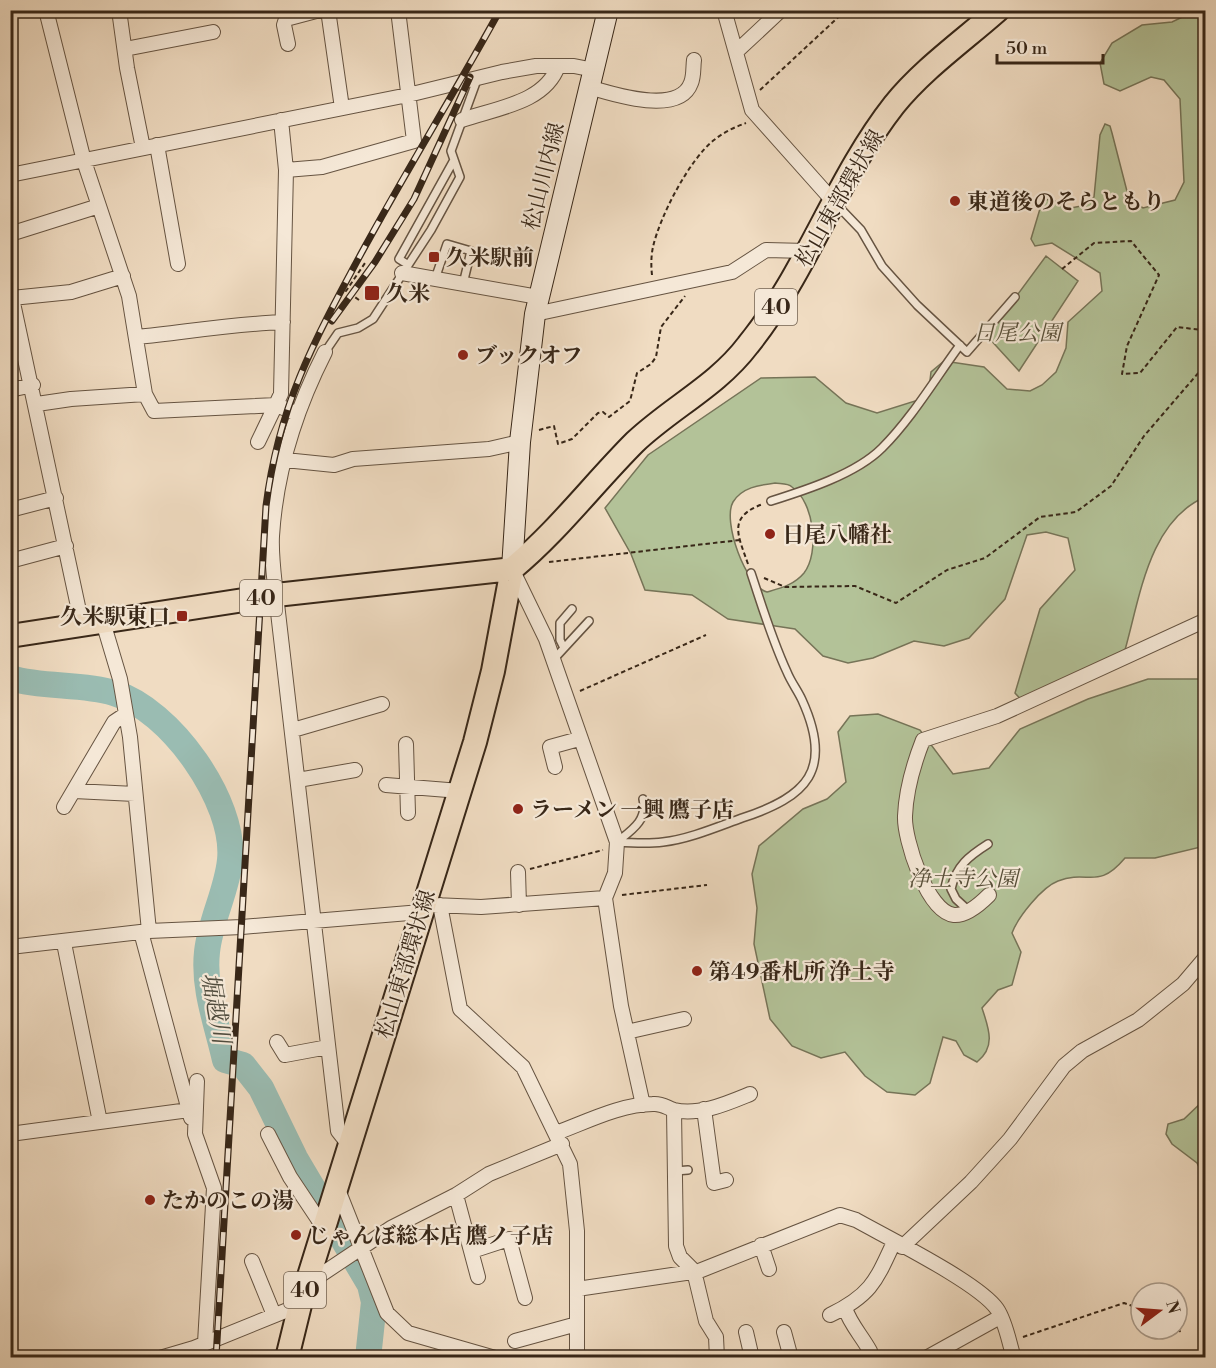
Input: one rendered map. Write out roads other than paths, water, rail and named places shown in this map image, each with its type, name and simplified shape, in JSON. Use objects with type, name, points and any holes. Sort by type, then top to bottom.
[{"type":"main road","name":"松山川内線","points":[[512,569],[521,435],[536,305],[608,10]]},
{"type":"main road","name":"松山東部環状線","points":[[287,1358],[300,1305],[349,1145],[428,908],[493,671],[512,569],[541,546],[637,441],[729,368],[773,311],[865,148],[895,104],[930,69],[998,10]]},
{"type":"main road","name":"40","points":[[10,636],[276,596],[512,569]]},
{"type":"street","points":[[46,10],[84,161],[123,276],[137,337],[145,394],[154,411],[277,405],[297,414]]},
{"type":"street","points":[[288,44],[284,25],[286,19],[320,10]]},
{"type":"street","points":[[328,10],[342,108]]},
{"type":"street","points":[[286,170],[322,167],[414,141],[398,10]]},
{"type":"street","points":[[724,10],[752,110],[834,202]]},
{"type":"street","points":[[736,52],[781,10]]},
{"type":"street","points":[[124,11],[124,49],[178,264]]},
{"type":"street","points":[[124,49],[213,32]]},
{"type":"street","points":[[10,175],[408,95],[478,77],[536,66],[558,66],[592,78],[641,101],[671,97],[684,93],[691,84],[694,60]]},
{"type":"street","points":[[462,120],[531,96],[553,81],[558,66]]},
{"type":"street","points":[[258,442],[281,394],[286,170],[281,120]]},
{"type":"street","points":[[10,234],[99,206]]},
{"type":"street","points":[[404,269],[536,305],[652,290],[732,272],[766,250],[807,251]]},
{"type":"street","points":[[123,276],[71,292],[12,300],[33,385],[66,546],[93,623],[122,687],[135,794],[145,931],[195,1134],[214,1188],[205,1343]]},
{"type":"street","points":[[137,337],[213,330],[231,324],[283,322]]},
{"type":"street","points":[[325,352],[297,414],[279,479],[272,537],[276,596],[293,730],[312,921],[338,1131],[349,1145]]},
{"type":"street","points":[[10,390],[33,385]]},
{"type":"street","points":[[37,405],[71,399],[145,394]]},
{"type":"street","points":[[285,460],[333,465],[353,459],[489,449],[521,435]]},
{"type":"street","points":[[10,510],[56,498]]},
{"type":"street","points":[[10,561],[66,546]]},
{"type":"street","points":[[512,569],[553,660],[584,754],[593,769],[617,844],[615,873],[605,898],[626,1029],[643,1105]]},
{"type":"street","points":[[989,895],[969,910],[955,915],[945,912],[935,901],[909,851],[905,815],[910,783],[923,740],[969,727],[997,716],[1206,620]]},
{"type":"street","points":[[293,730],[382,704]]},
{"type":"street","points":[[64,807],[114,722],[126,710]]},
{"type":"street","points":[[555,767],[550,747],[579,739]]},
{"type":"street","points":[[406,744],[408,813]]},
{"type":"street","points":[[298,780],[355,770]]},
{"type":"street","points":[[386,785],[460,791]]},
{"type":"street","points":[[74,792],[135,794]]},
{"type":"street","points":[[518,872],[519,905]]},
{"type":"street","points":[[10,947],[64,943],[145,931],[312,921],[428,908],[519,905],[605,898]]},
{"type":"street","points":[[428,908],[460,1009],[524,1067],[570,1164],[577,1231],[577,1358]]},
{"type":"street","points":[[64,943],[100,1122]]},
{"type":"street","points":[[830,1314],[845,1308],[874,1285],[898,1245],[971,1182],[1010,1139],[1064,1066],[1082,1051],[1138,1020],[1183,984],[1206,957]]},
{"type":"street","points":[[626,1029],[631,1031],[684,1019]]},
{"type":"street","points":[[277,1042],[285,1055],[328,1047]]},
{"type":"street","points":[[195,1134],[196,1081]]},
{"type":"street","points":[[307,1284],[356,1251],[489,1174],[602,1116],[643,1105],[665,1104],[674,1110],[704,1109],[750,1094]]},
{"type":"street","points":[[704,1109],[714,1183],[726,1180]]},
{"type":"street","points":[[10,1134],[189,1110]]},
{"type":"street","points":[[674,1110],[682,1171],[676,1246],[680,1257],[694,1271],[706,1321],[716,1337],[717,1358]]},
{"type":"street","points":[[268,1134],[290,1177],[325,1225]]},
{"type":"street","points":[[336,1191],[356,1251],[387,1313],[408,1333],[495,1358]]},
{"type":"street","points":[[456,1195],[478,1277]]},
{"type":"street","points":[[577,1289],[694,1271],[840,1215],[856,1220],[957,1278],[991,1303],[1000,1317],[1014,1358]]},
{"type":"street","points":[[472,1251],[509,1239],[525,1298]]},
{"type":"street","points":[[761,1245],[769,1269]]},
{"type":"street","points":[[252,1261],[274,1316]]},
{"type":"street","points":[[160,1358],[205,1343],[300,1305]]},
{"type":"street","points":[[845,1308],[849,1321],[860,1331],[870,1351],[864,1358]]},
{"type":"street","points":[[926,1358],[1000,1317]]},
{"type":"street","points":[[515,1341],[577,1324]]},
{"type":"street","points":[[746,1332],[752,1358]]},
{"type":"street","points":[[784,1332],[791,1358]]},
{"type":"lane","points":[[325,352],[338,333],[358,328],[373,318],[460,177],[451,151],[478,77]]},
{"type":"lane","points":[[404,269],[399,259],[454,160]]},
{"type":"lane","points":[[834,202],[861,230],[882,266],[918,305],[967,352],[1015,297]]},
{"type":"lane","points":[[435,279],[447,244],[471,251],[463,284]]},
{"type":"lane","points":[[771,501],[809,489],[864,462],[882,449],[960,345]]},
{"type":"lane","points":[[617,844],[664,842],[764,811],[797,794],[807,781],[813,764],[814,743],[810,720],[787,673],[751,573]]},
{"type":"lane","points":[[564,648],[560,640],[560,623],[572,609]]},
{"type":"lane","points":[[553,660],[589,621]]},
{"type":"lane","points":[[617,844],[643,816],[645,809],[643,799]]},
{"type":"lane","points":[[969,910],[956,899],[951,889],[953,877],[961,864],[988,844]]},
{"type":"waterway","name":"堀越川","points":[[10,678],[101,690],[135,702],[157,718],[177,738],[211,786],[229,837],[228,872],[211,929],[206,966],[209,993],[225,1060],[243,1065],[261,1088],[295,1158],[370,1285],[374,1302],[368,1358]]},
{"type":"railway","points":[[216,1358],[266,506],[272,469],[289,404],[314,345],[379,222],[500,10]]},
{"type":"railway","points":[[332,321],[375,262],[414,199],[470,77]]},
{"type":"place","name":"東道後のそらともり","points":[[955,201]]},
{"type":"place","name":"久米駅前","points":[[434,257]]},
{"type":"place","name":"久米","points":[[372,293]]},
{"type":"place","name":"ブックオフ","points":[[463,355]]},
{"type":"place","name":"日尾八幡社","points":[[770,534]]},
{"type":"place","name":"久米駅東口","points":[[182,616]]},
{"type":"place","name":"ラーメン 一興 鷹子店","points":[[518,809]]},
{"type":"place","name":"第49番札所 浄土寺","points":[[697,971]]},
{"type":"place","name":"たかのこの湯","points":[[150,1200]]},
{"type":"place","name":"じゃんぼ総本店 鷹ノ子店","points":[[296,1235]]},
{"type":"park label","name":"日尾公園","points":[[1017,332]]},
{"type":"park label","name":"浄土寺公園","points":[[963,878]]}]
